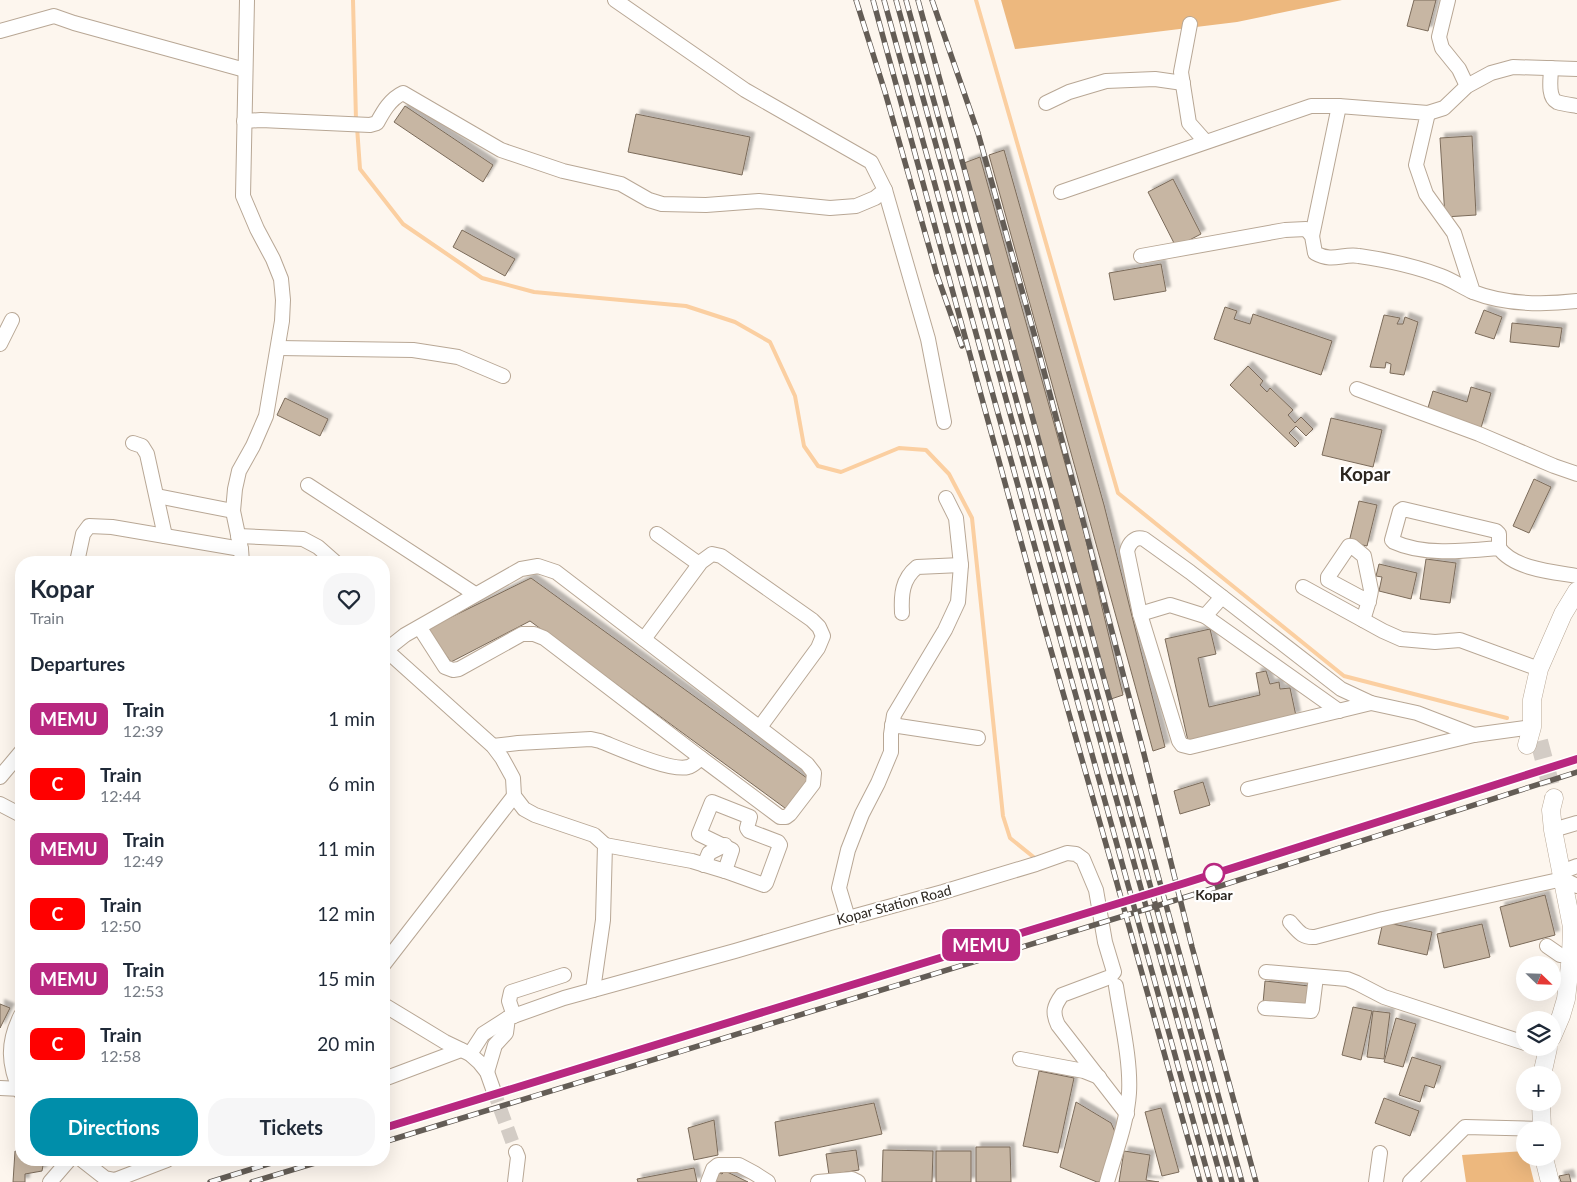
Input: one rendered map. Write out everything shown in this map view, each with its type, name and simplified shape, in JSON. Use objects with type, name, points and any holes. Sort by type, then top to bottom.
[{"type":"street","points":[[240,549],[233,512],[235,489],[240,471],[266,416],[278,348],[282,307],[281,279],[243,196],[247,0]]},
{"type":"street","points":[[615,0],[745,90],[871,162],[886,190],[928,339],[944,422]]},
{"type":"street","points":[[1448,0],[1438,37],[1442,48],[1459,69],[1467,86]]},
{"type":"street","points":[[0,31],[54,16],[245,70]]},
{"type":"street","points":[[1190,24],[1181,72],[1190,123],[1205,141]]},
{"type":"street","points":[[1061,192],[1205,141],[1312,106],[1340,106],[1428,113],[1444,108],[1467,86],[1491,73],[1512,67],[1577,69]]},
{"type":"street","points":[[1551,68],[1551,91],[1553,98],[1557,102],[1577,106]]},
{"type":"street","points":[[1046,103],[1069,92],[1106,81],[1155,79],[1183,83]]},
{"type":"street","points":[[244,121],[261,120],[370,125],[377,123],[386,108],[399,94],[403,93],[501,150],[564,170],[621,184],[649,200],[662,204],[706,205],[759,201],[830,208],[856,206],[886,190]]},
{"type":"street","points":[[1340,106],[1312,236],[1314,253],[1321,257],[1336,258],[1356,255],[1394,262],[1442,277],[1472,292],[1505,302],[1556,303],[1577,301]]},
{"type":"street","points":[[1428,113],[1416,165],[1426,194],[1454,233],[1472,292]]},
{"type":"street","points":[[1141,256],[1285,230],[1306,229],[1312,236]]},
{"type":"street","points":[[0,344],[12,320]]},
{"type":"street","points":[[278,348],[413,350],[458,357],[503,376]]},
{"type":"street","points":[[1357,389],[1479,434],[1577,474]]},
{"type":"street","points":[[133,442],[138,443],[145,450],[165,536]]},
{"type":"street","points":[[308,485],[475,594]]},
{"type":"street","points":[[157,496],[233,512]]},
{"type":"street","points":[[848,918],[840,888],[848,850],[862,814],[891,752],[894,715],[946,630],[958,602],[961,565],[956,518],[946,498]]},
{"type":"street","points":[[1498,548],[1467,551],[1432,551],[1404,546],[1392,540],[1400,511],[1403,509],[1496,531],[1499,534],[1498,548],[1503,554],[1522,564],[1577,576]]},
{"type":"street","points":[[78,556],[83,534],[89,526],[112,527],[240,549],[303,539],[318,547],[328,556]]},
{"type":"street","points":[[657,534],[699,564]]},
{"type":"street","points":[[1371,703],[1190,746],[1182,745],[1179,741],[1140,614],[1126,551],[1128,544],[1140,538],[1144,539],[1341,689],[1371,703],[1417,713],[1474,735]]},
{"type":"street","points":[[1363,620],[1369,602],[1371,590],[1365,557],[1364,554],[1349,546],[1328,577],[1328,580],[1369,602]]},
{"type":"street","points":[[644,639],[699,564],[712,554],[721,556],[812,620],[819,627],[822,636],[818,648],[760,727]]},
{"type":"street","points":[[902,613],[901,596],[903,588],[908,577],[917,567],[961,565]]},
{"type":"street","points":[[390,645],[475,594],[522,569],[538,566],[556,572],[807,764],[814,773],[813,784],[790,814],[786,817],[780,817],[544,638],[534,634],[522,634],[453,670],[445,667],[420,628]]},
{"type":"street","points":[[1324,599],[1332,583]]},
{"type":"street","points":[[1303,587],[1383,631],[1401,638],[1435,642],[1460,640],[1539,668]]},
{"type":"street","points":[[1248,789],[1474,735],[1533,738],[1532,700],[1539,668],[1577,591]]},
{"type":"street","points":[[1205,616],[1222,597]]},
{"type":"street","points":[[1140,614],[1170,605],[1205,616],[1339,711]]},
{"type":"street","points":[[390,653],[493,746],[513,778],[514,796],[524,809],[535,815],[594,835],[605,845],[692,861],[764,885],[780,845],[778,842],[749,831],[750,817],[713,802],[699,834],[731,849],[732,853],[725,871]]},
{"type":"street","points":[[892,724],[978,738]]},
{"type":"street","points":[[493,746],[591,739],[659,763],[679,768],[689,767],[701,758]]},
{"type":"street","points":[[0,777],[15,759]]},
{"type":"street","points":[[390,956],[514,796]]},
{"type":"street","points":[[1549,803],[1553,830],[1570,876],[1573,949],[1571,1000],[1561,1016]]},
{"type":"street","points":[[0,804],[15,812]]},
{"type":"street","points":[[1553,830],[1577,823]]},
{"type":"street","points":[[593,990],[603,920],[605,845]]},
{"type":"street","points":[[704,865],[709,854],[724,845]]},
{"type":"street","name":"Kopar Station Road","points":[[466,1052],[483,1034],[511,1017],[564,998],[943,892],[1067,853],[1076,854],[1083,859],[1096,890],[1105,942],[1114,972],[1110,977],[1062,995],[1053,1010],[1054,1017],[1058,1025],[1099,1077]]},
{"type":"street","points":[[1290,922],[1302,936],[1315,938],[1382,919],[1570,876]]},
{"type":"street","points":[[1547,946],[1560,955],[1573,949]]},
{"type":"street","points":[[1266,972],[1347,979],[1357,982],[1384,997],[1516,1040]]},
{"type":"street","points":[[486,1072],[495,1045],[506,1033],[511,1017],[509,1001],[511,992],[564,975]]},
{"type":"street","points":[[1265,1008],[1310,1011],[1312,1009],[1316,976]]},
{"type":"street","points":[[1107,1182],[1127,1114],[1129,1093],[1129,1074],[1116,986]]},
{"type":"street","points":[[390,1008],[466,1052],[479,1062],[486,1072],[493,1089]]},
{"type":"street","points":[[15,1028],[11,1052],[15,1076]]},
{"type":"street","points":[[390,1077],[466,1052]]},
{"type":"street","points":[[1020,1059],[1084,1071],[1099,1077],[1127,1114]]},
{"type":"street","points":[[0,1088],[15,1090]]},
{"type":"street","points":[[1410,1182],[1465,1128],[1516,1129]]},
{"type":"street","points":[[515,1182],[518,1157],[516,1152]]},
{"type":"street","points":[[1376,1182],[1380,1153]]},
{"type":"street","points":[[50,1182],[64,1166]]},
{"type":"street","points":[[90,1166],[105,1178],[116,1180],[152,1166]]},
{"type":"street","points":[[708,1182],[713,1169],[718,1166],[739,1166],[768,1182]]},
{"type":"street","points":[[1546,1166],[1550,1182]]},
{"type":"street","points":[[818,1182],[852,1179],[858,1182]]},
{"type":"shaded area","points":[[1001,0],[1342,0],[1237,22],[1015,49]]},
{"type":"shaded area","points":[[1516,1152],[1516,1166],[1530,1166],[1534,1182],[1466,1182],[1462,1155]]},
{"type":"building","points":[[1414,0],[1436,0],[1428,31],[1407,26]]},
{"type":"building","points":[[405,106],[493,165],[483,182],[394,122]]},
{"type":"building","points":[[636,114],[750,137],[742,175],[628,152]]},
{"type":"building","points":[[1472,136],[1476,215],[1445,217],[1440,138]]},
{"type":"building","points":[[1004,150],[1104,505],[1165,747],[1153,751],[989,155]]},
{"type":"building","points":[[980,157],[1083,528],[1123,695],[1111,699],[964,163]]},
{"type":"building","points":[[1173,179],[1201,234],[1176,247],[1148,192]]},
{"type":"building","points":[[462,230],[515,259],[505,276],[453,247]]},
{"type":"building","points":[[1161,264],[1166,291],[1114,300],[1109,273]]},
{"type":"building","points":[[1225,307],[1237,311],[1234,319],[1250,324],[1253,314],[1332,341],[1321,375],[1214,339]]},
{"type":"building","points":[[1484,310],[1502,317],[1494,339],[1475,333]]},
{"type":"building","points":[[1384,315],[1400,318],[1397,324],[1403,324],[1405,317],[1418,322],[1404,375],[1390,373],[1391,364],[1386,362],[1385,368],[1370,367]]},
{"type":"building","points":[[1512,323],[1562,328],[1559,347],[1510,342]]},
{"type":"building","points":[[1248,366],[1263,381],[1260,385],[1267,392],[1270,388],[1293,410],[1288,415],[1295,423],[1301,417],[1313,429],[1306,436],[1296,426],[1289,433],[1299,443],[1295,447],[1230,385]]},
{"type":"building","points":[[1471,387],[1491,393],[1481,428],[1427,411],[1433,391],[1467,402]]},
{"type":"building","points":[[285,398],[328,419],[320,436],[277,415]]},
{"type":"building","points":[[1331,418],[1382,430],[1373,467],[1322,455]]},
{"type":"building","points":[[1534,479],[1551,487],[1529,533],[1513,526]]},
{"type":"building","points":[[1359,501],[1377,505],[1367,546],[1349,542]]},
{"type":"building","points":[[1426,559],[1456,563],[1450,603],[1420,599]]},
{"type":"building","points":[[1379,564],[1417,573],[1411,599],[1379,591],[1382,577],[1376,576]]},
{"type":"building","points":[[531,578],[811,781],[789,811],[530,621],[451,662],[427,629]]},
{"type":"building","points":[[1210,629],[1216,654],[1198,658],[1209,707],[1260,695],[1256,673],[1266,671],[1270,684],[1279,682],[1280,689],[1290,688],[1296,716],[1188,741],[1165,639]]},
{"type":"building","points":[[1203,782],[1210,805],[1180,814],[1174,791]]},
{"type":"building","points":[[1545,895],[1555,935],[1510,947],[1500,907]]},
{"type":"building","points":[[1383,922],[1432,932],[1427,955],[1378,944]]},
{"type":"building","points":[[1482,924],[1490,957],[1444,968],[1437,934]]},
{"type":"building","points":[[1265,981],[1309,986],[1306,1008],[1263,1003]]},
{"type":"building","points":[[0,1004],[10,1008],[0,1028]]},
{"type":"building","points":[[1353,1007],[1372,1011],[1361,1060],[1342,1055]]},
{"type":"building","points":[[1373,1011],[1390,1013],[1384,1059],[1367,1057]]},
{"type":"building","points":[[1396,1018],[1416,1024],[1403,1067],[1384,1062]]},
{"type":"building","points":[[1412,1057],[1441,1066],[1434,1088],[1425,1085],[1420,1102],[1399,1095]]},
{"type":"building","points":[[1039,1071],[1074,1078],[1058,1153],[1023,1146]]},
{"type":"building","points":[[1384,1098],[1419,1111],[1410,1136],[1375,1123]]},
{"type":"building","points":[[1076,1102],[1111,1123],[1116,1134],[1104,1182],[1097,1182],[1060,1167]]},
{"type":"building","points":[[874,1103],[882,1134],[779,1156],[775,1122]]},
{"type":"building","points":[[1161,1108],[1179,1172],[1162,1176],[1145,1112]]},
{"type":"building","points":[[714,1120],[718,1155],[694,1160],[688,1128]]},
{"type":"building","points":[[976,1147],[1010,1147],[1011,1182],[976,1182]]},
{"type":"building","points":[[856,1150],[859,1170],[829,1175],[826,1154]]},
{"type":"building","points":[[883,1150],[933,1151],[932,1182],[882,1182]]},
{"type":"building","points":[[15,1151],[15,1166],[43,1166],[42,1171],[25,1174],[25,1182],[13,1182]]},
{"type":"building","points":[[936,1151],[971,1151],[971,1182],[936,1182]]},
{"type":"building","points":[[1124,1151],[1150,1155],[1146,1180],[1159,1182],[1119,1182]]},
{"type":"building","points":[[694,1168],[697,1182],[638,1182],[637,1179]]},
{"type":"building","points":[[716,1171],[722,1174],[725,1171],[748,1182],[710,1182]]},
{"type":"building","points":[[1569,1174],[1571,1182],[1561,1182],[1559,1176]]},
{"type":"waterway","points":[[353,0],[356,120]]},
{"type":"waterway","points":[[976,0],[1118,493],[1344,676],[1507,718]]},
{"type":"waterway","points":[[357,127],[360,169],[403,224],[482,278],[534,292],[686,306],[735,322],[770,342],[795,396],[804,446],[818,466],[841,472],[899,448],[926,450],[949,474],[972,518],[1003,816],[1010,838],[1036,859]]},
{"type":"tunnel","points":[[1539,741],[1554,798]]},
{"type":"tunnel","points":[[493,1089],[516,1152]]},
{"type":"railway","points":[[856,0],[885,92],[937,275],[962,346]]},
{"type":"railway","points":[[873,0],[1043,622],[1200,1182]]},
{"type":"railway","points":[[884,0],[1210,1182]]},
{"type":"railway","points":[[896,0],[1222,1182]]},
{"type":"railway","points":[[906,0],[1232,1182]]},
{"type":"railway","points":[[918,0],[1242,1182]]},
{"type":"railway","points":[[932,0],[978,133],[1035,337],[1144,754],[1192,947],[1256,1182]]},
{"type":"railway","points":[[390,1126],[1185,883],[1577,759]]},
{"type":"railway","points":[[390,1140],[1189,896],[1577,772]]},
{"type":"railway","points":[[210,1182],[262,1166]]},
{"type":"railway","points":[[252,1182],[305,1166]]},
{"type":"train","name":"MEMU","points":[[390,1126],[1185,883],[1577,759]]},
{"type":"place","name":"Kopar","points":[[1214,874]]},
{"type":"district","name":"Kopar","points":[[1365,474]]}]
